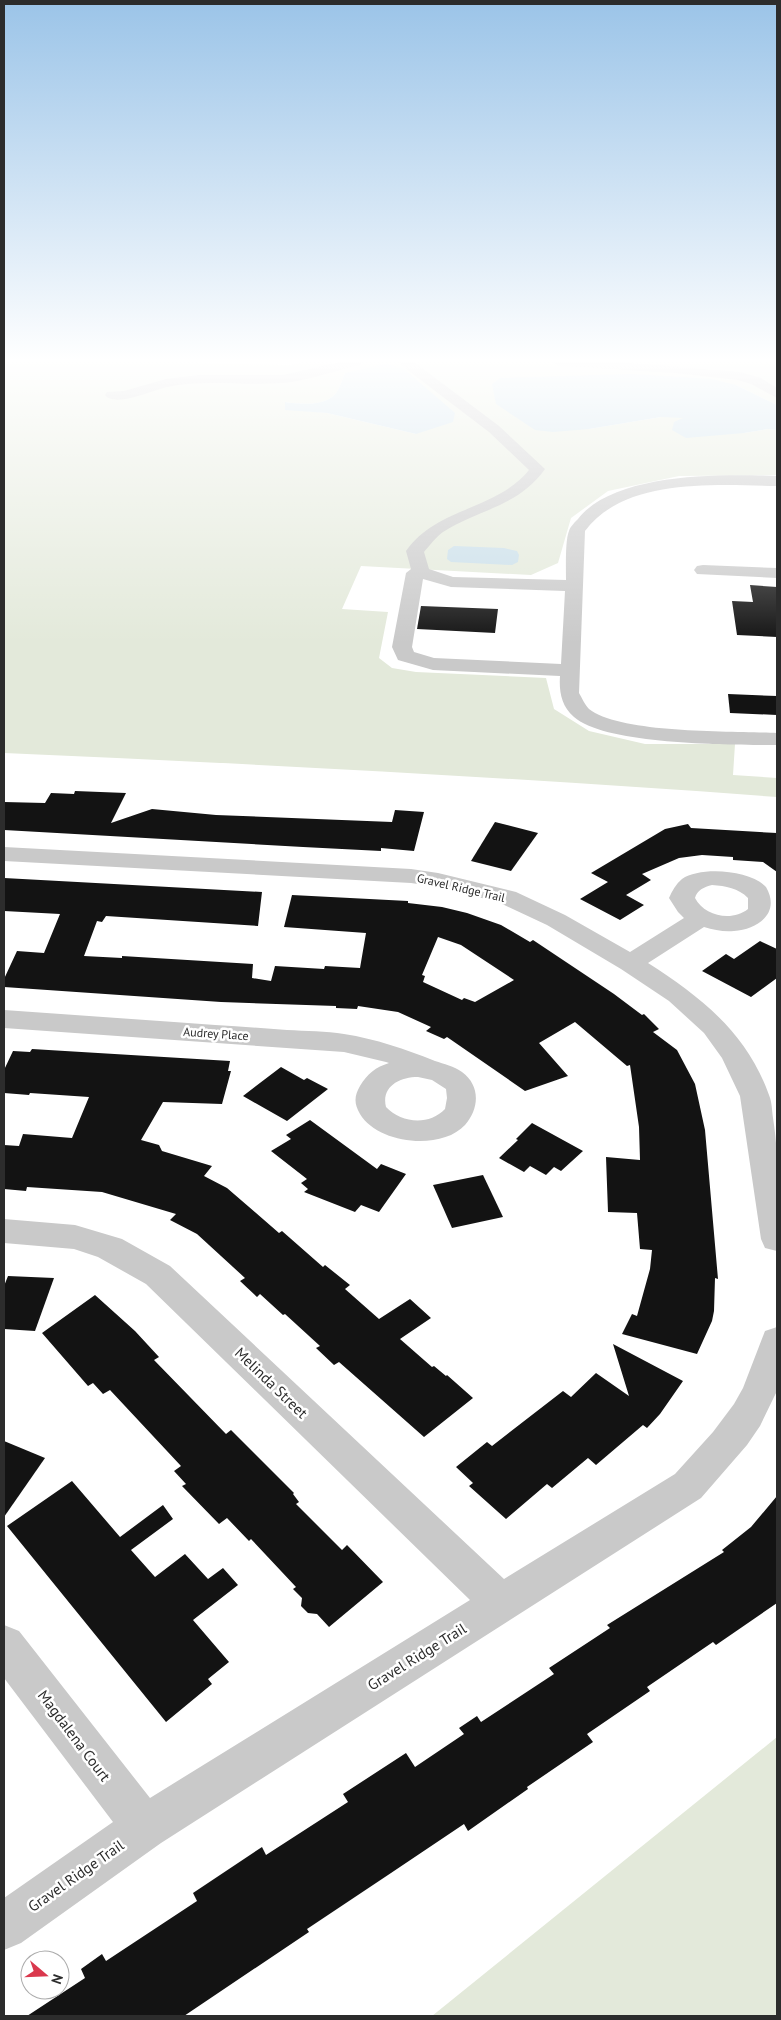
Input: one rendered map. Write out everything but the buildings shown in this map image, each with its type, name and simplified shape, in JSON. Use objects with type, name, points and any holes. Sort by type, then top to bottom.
[{"type":"street","points":[[421,572],[414,551],[436,530],[510,493],[524,476],[536,469],[523,456]]},
{"type":"street","points":[[777,481],[687,482],[648,488],[610,501],[592,512],[577,531],[569,693],[581,714],[604,726],[636,733],[777,739]]},
{"type":"street","points":[[703,570],[777,573]]},
{"type":"street","points":[[570,670],[433,664],[405,656],[402,647],[415,573],[421,572],[451,582],[574,586]]},
{"type":"street","name":"Gravel Ridge Trail","points":[[4,854],[411,876],[438,880],[507,898],[556,920],[630,963],[679,995],[714,1027],[735,1055],[756,1096],[771,1160],[777,1240]]},
{"type":"street","points":[[630,963],[701,918]]},
{"type":"street","name":"Audrey Place","points":[[4,1019],[344,1043],[394,1054],[425,1068]]},
{"type":"street","name":"Melinda Street","points":[[4,1231],[75,1237],[110,1248],[158,1275],[502,1604]]},
{"type":"street","name":"Gravel Ridge Trail","points":[[4,1926],[145,1827],[688,1486],[747,1416],[765,1378],[777,1341]]},
{"type":"street","name":"Magdalena Court","points":[[4,1645],[145,1827]]},
{"type":"green space","points":[[4,456],[777,456],[777,475],[679,476],[608,491],[571,518],[558,563],[531,575],[361,566],[342,609],[388,612],[379,658],[392,668],[416,672],[546,678],[554,709],[589,731],[645,744],[735,744],[733,775],[777,778],[777,797],[391,772],[4,753]]},
{"type":"green space","points":[[777,1737],[777,2016],[432,2016]]},
{"type":"water","points":[[454,546],[504,548],[517,551],[519,555],[518,562],[512,565],[451,562],[447,559],[448,550]]}]
